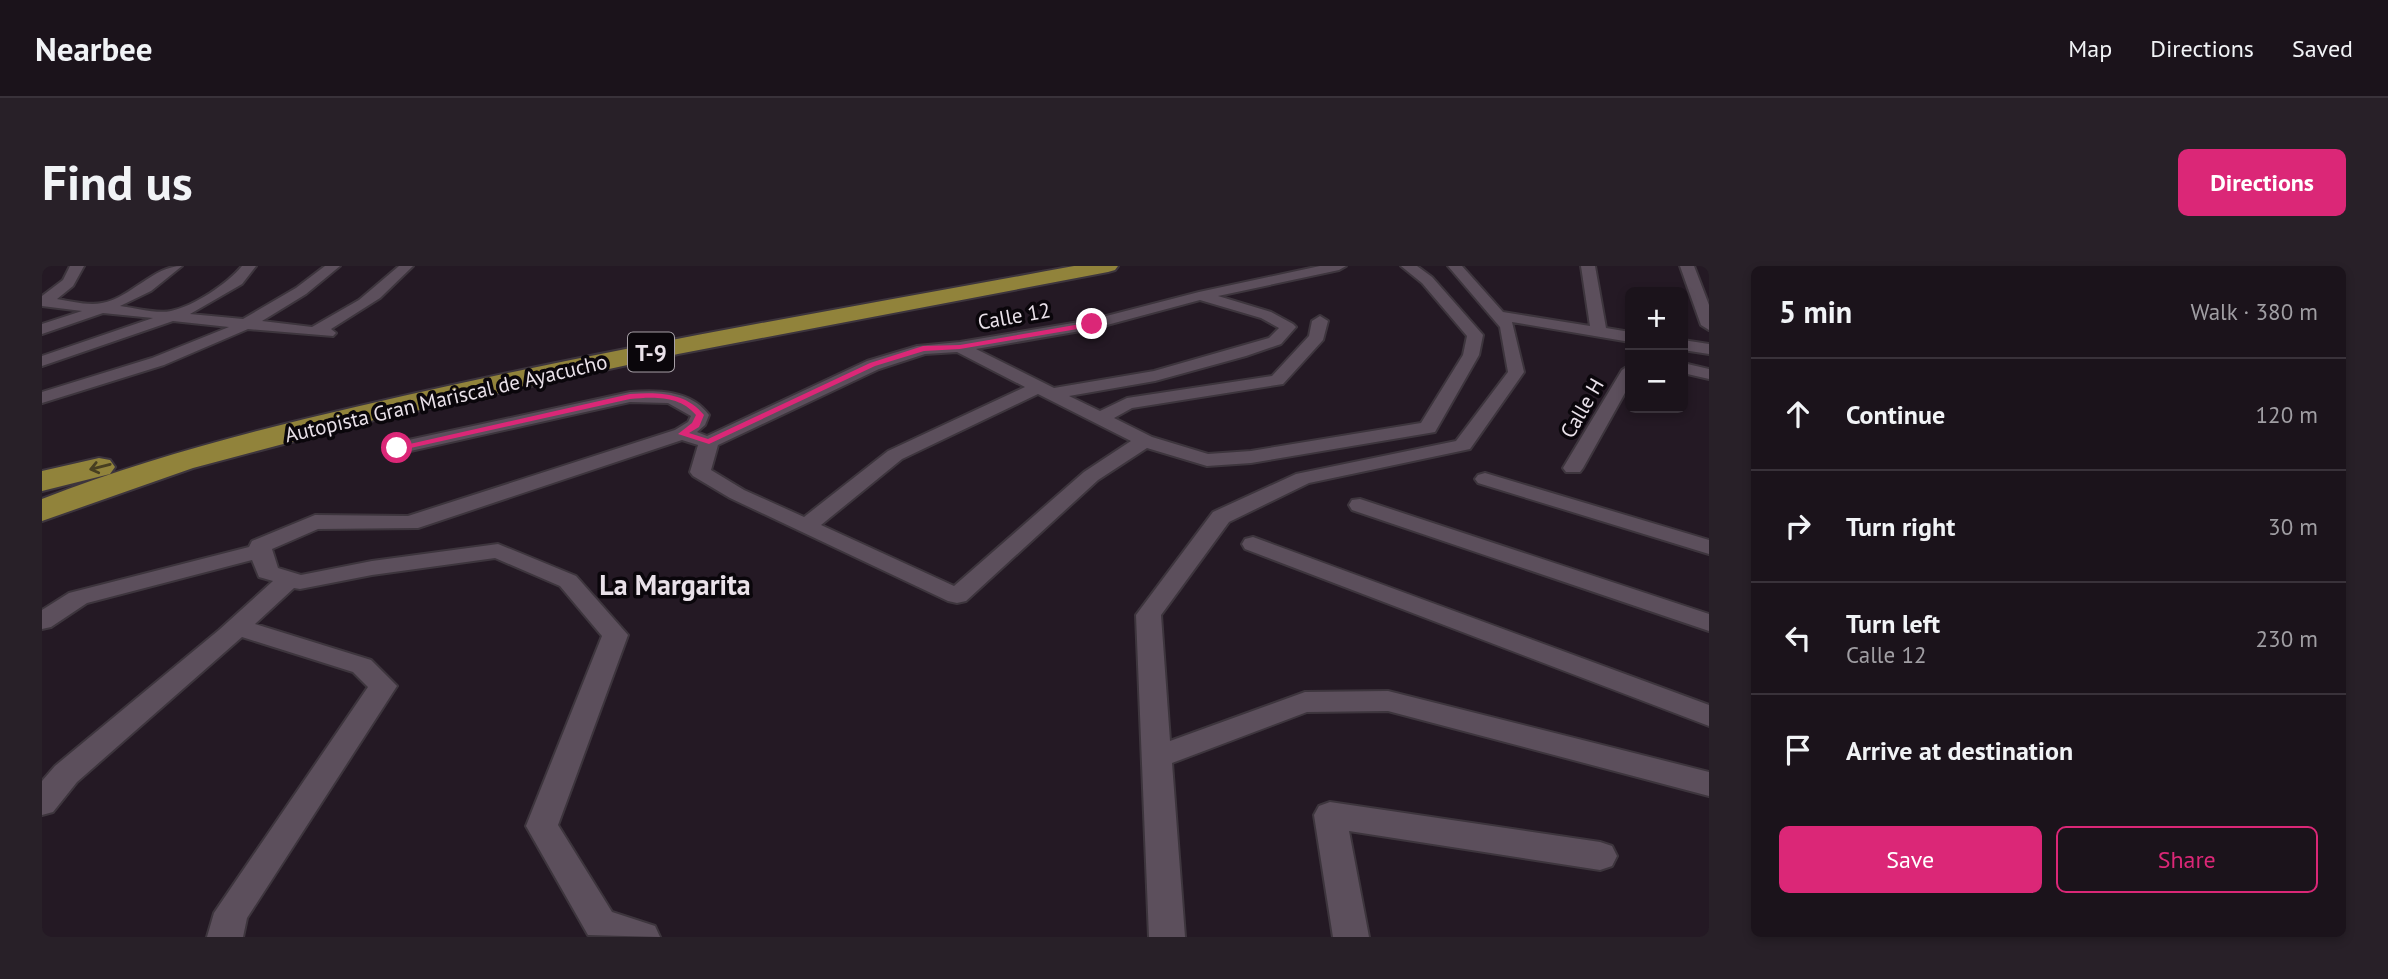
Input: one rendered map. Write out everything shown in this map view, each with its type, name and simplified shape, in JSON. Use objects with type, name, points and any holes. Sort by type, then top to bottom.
[{"type":"highway","name":"Autopista Gran Mariscal de Ayacucho","points":[[194,451],[518,370],[1067,266]]},
{"type":"highway","name":"Autopista Gran Mariscal de Ayacucho","points":[[194,451],[496,383],[1108,266]]},
{"type":"highway","points":[[42,481],[194,451]]},
{"type":"highway","points":[[42,511],[194,451]]},
{"type":"street","points":[[42,302],[64,287],[75,275],[77,266]]},
{"type":"street","points":[[42,329],[104,308],[148,289],[175,266]]},
{"type":"street","points":[[42,360],[172,315],[228,288],[249,266]]},
{"type":"street","points":[[42,398],[182,353],[251,324],[307,289],[333,266]]},
{"type":"street","points":[[42,302],[321,332],[358,309],[389,285],[406,266]]},
{"type":"street","name":"Calle 12","points":[[709,442],[873,365],[923,349],[960,347],[1092,324],[1199,296],[1339,266]]},
{"type":"street","points":[[960,347],[1145,441],[1207,460],[1251,457],[1428,428],[1471,355],[1475,335],[1427,279],[1408,266]]},
{"type":"street","points":[[1167,937],[1148,615],[1222,517],[1303,478],[1463,445],[1516,372],[1503,320],[1455,266]]},
{"type":"street","points":[[1588,266],[1599,331]]},
{"type":"street","points":[[1687,266],[1709,325]]},
{"type":"street","points":[[807,525],[895,455],[1047,390],[1155,376],[1275,341],[1288,327],[1266,315],[1199,296]]},
{"type":"street","points":[[1503,320],[1625,336]]},
{"type":"street","points":[[1503,320],[1625,344]]},
{"type":"street","points":[[1101,418],[1127,403],[1277,380],[1317,337],[1320,321]]},
{"type":"street","points":[[1688,346],[1709,349]]},
{"type":"street","points":[[1688,369],[1709,374]]},
{"type":"street","name":"Calle H","points":[[1573,468],[1625,379]]},
{"type":"street","points":[[397,448],[630,397],[668,396],[691,404],[700,415],[696,425],[682,434],[410,523],[315,522],[260,546],[267,572],[300,582],[372,568],[498,551],[568,581],[615,635],[542,826],[600,924],[642,937]]},
{"type":"street","points":[[682,434],[709,442],[700,472],[737,494],[957,596],[1091,477],[1145,441]]},
{"type":"street","points":[[1485,479],[1709,547]]},
{"type":"street","points":[[1360,505],[1709,622]]},
{"type":"street","points":[[1253,544],[1709,716]]},
{"type":"street","points":[[42,621],[78,598],[261,551]]},
{"type":"street","points":[[42,803],[66,774],[289,579]]},
{"type":"street","points":[[225,937],[231,913],[383,686],[362,666],[237,627]]},
{"type":"street","points":[[1157,757],[1305,702],[1388,701],[1552,741],[1709,784]]},
{"type":"street","points":[[1351,937],[1330,815],[1600,856]]},
{"type":"district","name":"La Margarita","points":[[675,584]]},
{"type":"route","points":[[397,448],[649,395],[668,396],[691,404],[700,415],[696,425],[682,434],[709,442],[900,355],[923,349],[960,347],[1092,324]]}]
